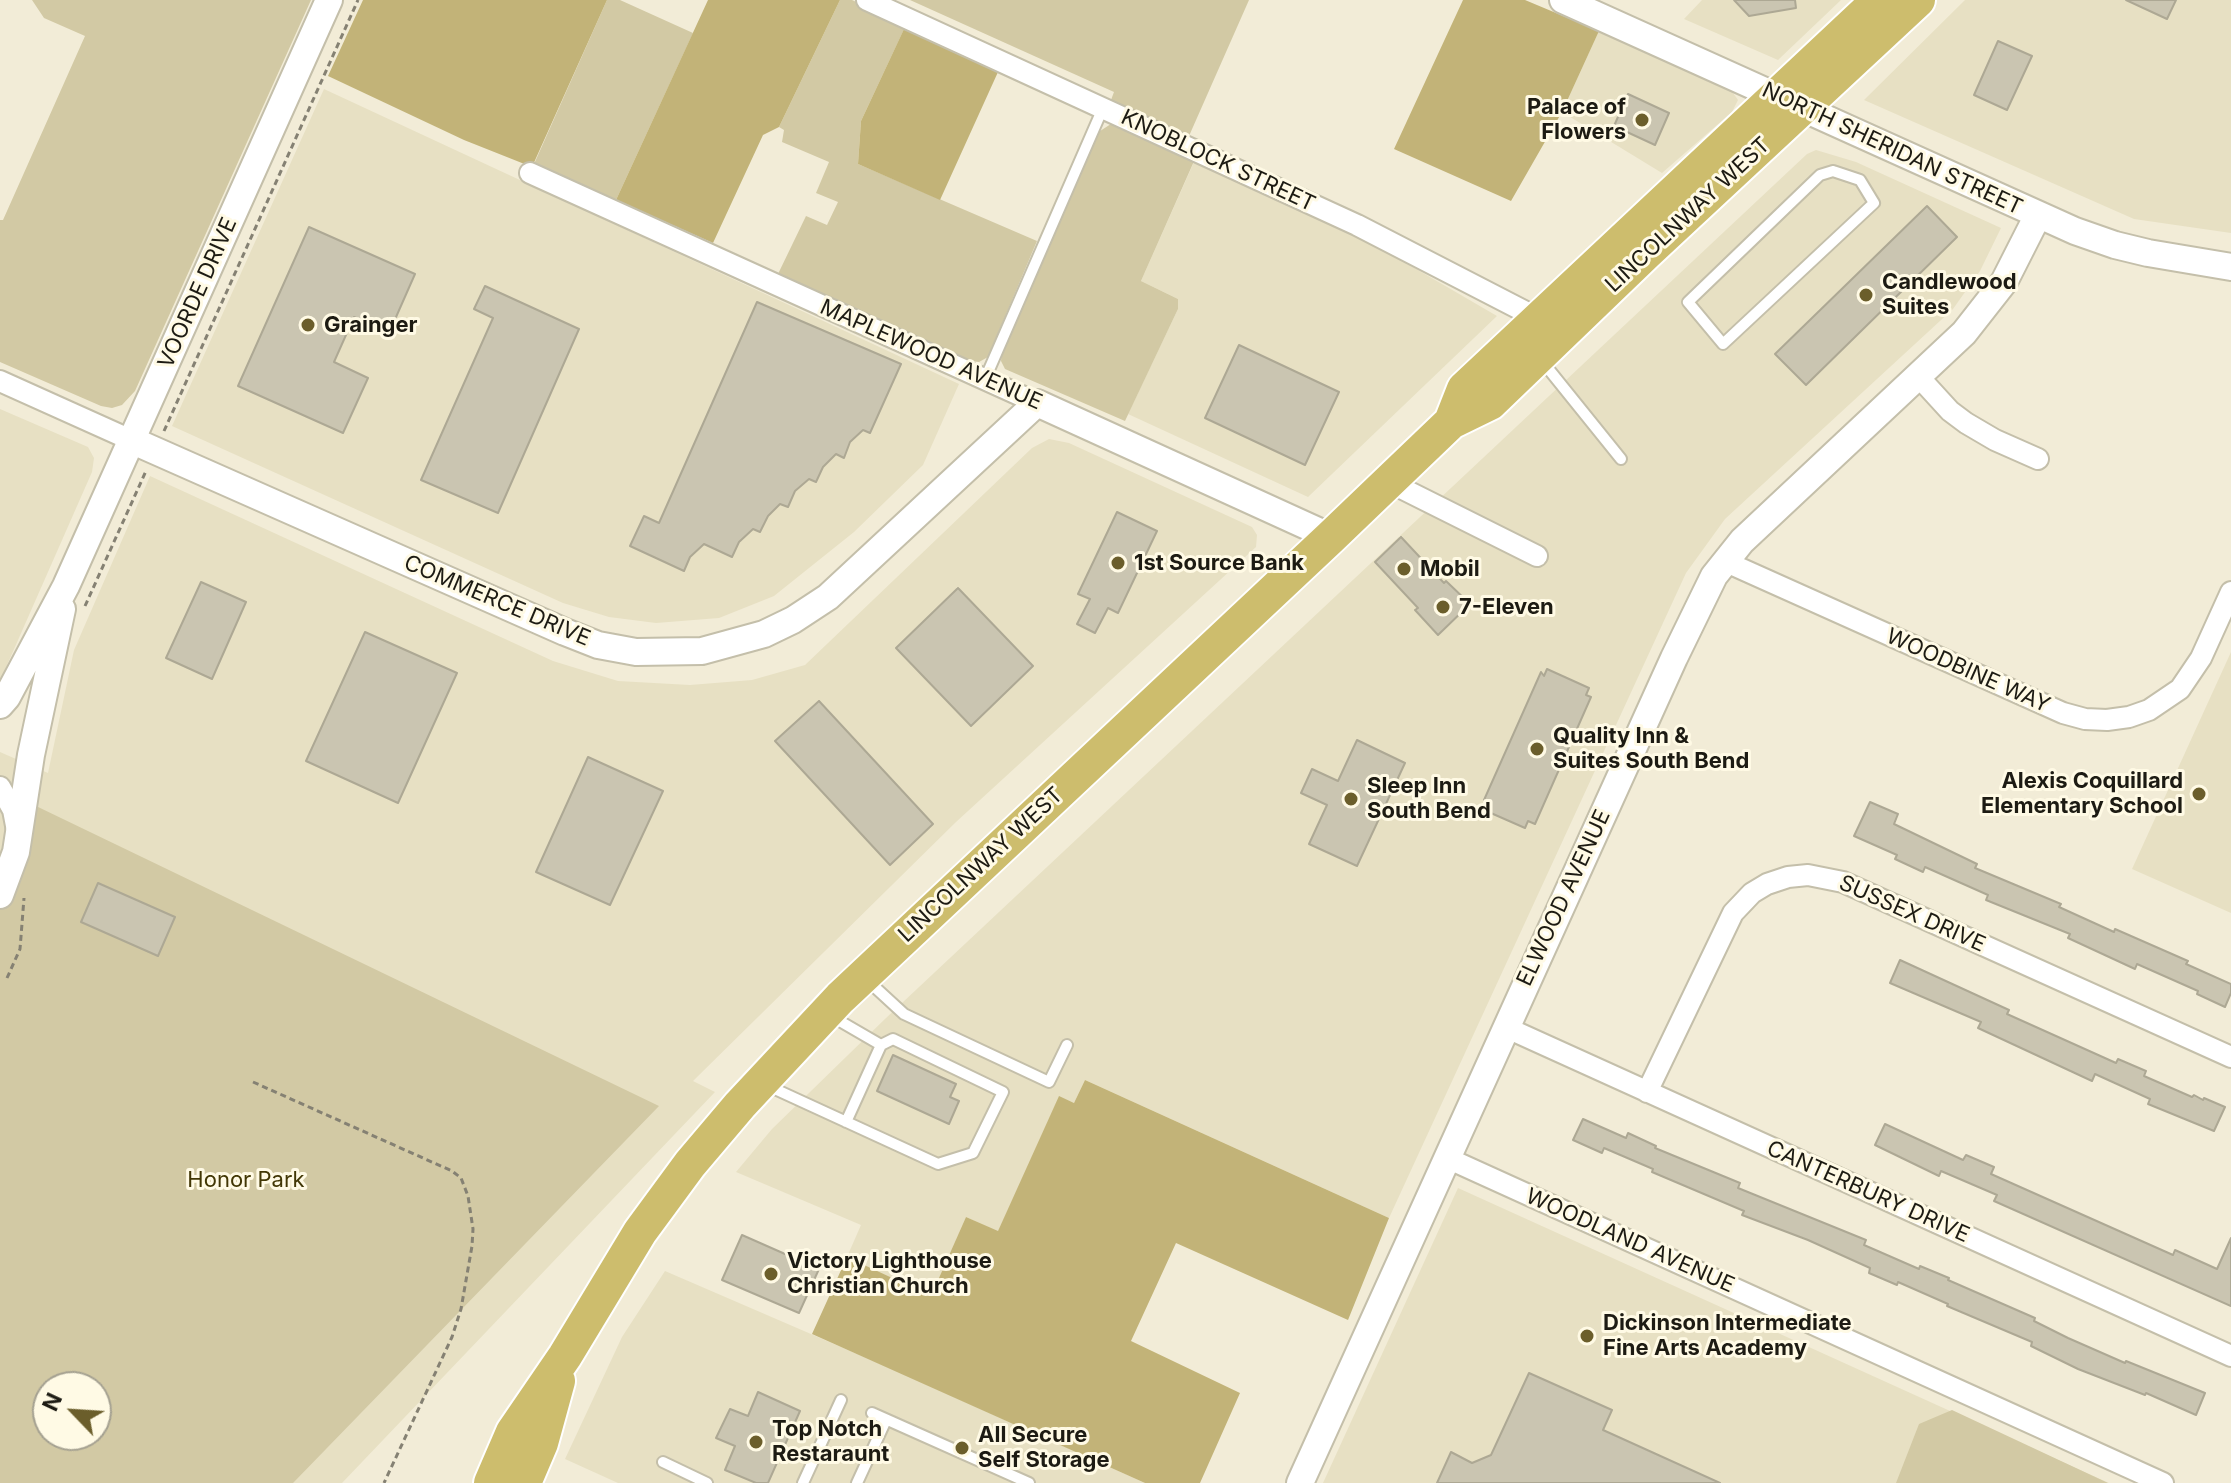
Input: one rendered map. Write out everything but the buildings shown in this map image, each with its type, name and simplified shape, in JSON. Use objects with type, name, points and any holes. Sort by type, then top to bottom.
[{"type":"main road","name":"LINCOLNWAY WEST","points":[[1790,101],[1879,0]]},
{"type":"main road","name":"LINCOLNWAY WEST","points":[[1451,422],[1464,389],[1552,325],[1790,101],[1918,0]]},
{"type":"main road","name":"LINCOLNWAY WEST","points":[[491,1483],[513,1432],[565,1356],[640,1232],[690,1164],[761,1083],[862,976],[1451,422],[1490,403],[1538,356],[1552,325]]},
{"type":"main road","name":"LINCOLNWAY WEST","points":[[524,1483],[541,1443],[565,1356]]},
{"type":"street","name":"VOORDE DRIVE","points":[[0,705],[66,586],[329,0]]},
{"type":"street","name":"KNOBLOCK STREET","points":[[867,0],[1357,225],[1552,325]]},
{"type":"street","name":"NORTH SHERIDAN STREET","points":[[1563,0],[2038,215],[2115,245],[2231,267]]},
{"type":"street","name":"MAPLEWOOD AVENUE","points":[[530,173],[1331,537]]},
{"type":"street","name":"ELWOOD AVENUE","points":[[1300,1483],[1505,1027],[1714,576],[1742,541],[1985,309],[2004,282],[2038,215]]},
{"type":"street","points":[[1918,376],[1950,411],[1966,423],[2038,459]]},
{"type":"street","name":"COMMERCE DRIVE","points":[[0,381],[585,641],[636,652],[669,654],[702,651],[764,634],[828,597],[1037,403]]},
{"type":"street","points":[[1389,482],[1537,556]]},
{"type":"street","name":"WOODBINE WAY","points":[[1724,561],[2063,713],[2085,719],[2129,717],[2149,710],[2180,689],[2201,658],[2231,592]]},
{"type":"street","name":"VOORDE DRIVE","points":[[0,895],[16,852],[66,586]]},
{"type":"street","points":[[0,787],[13,810],[18,835]]},
{"type":"street","name":"SUSSEX DRIVE","points":[[1647,1092],[1733,913],[1752,893],[1767,884],[1808,875],[1843,882],[2231,1057]]},
{"type":"street","name":"CANTERBURY DRIVE","points":[[1505,1027],[2231,1356]]},
{"type":"street","name":"WOODLAND AVENUE","points":[[1447,1158],[2163,1483]]},
{"type":"lane","points":[[985,379],[1103,108]]},
{"type":"lane","points":[[1833,171],[1860,180],[1874,203],[1723,344],[1688,302],[1820,175],[1833,171]]},
{"type":"lane","points":[[1538,356],[1621,459]]},
{"type":"lane","points":[[862,976],[904,1014],[1049,1082],[1067,1045]]},
{"type":"lane","points":[[826,1013],[881,1045]]},
{"type":"lane","points":[[761,1083],[846,1122],[938,1164],[973,1153],[1003,1092],[893,1039],[881,1045],[846,1122]]},
{"type":"lane","points":[[803,1483],[841,1400]]},
{"type":"lane","points":[[872,1413],[1029,1483]]},
{"type":"lane","points":[[857,1483],[886,1420]]},
{"type":"lane","points":[[663,1462],[707,1483]]},
{"type":"path","points":[[165,429],[358,0]]},
{"type":"path","points":[[253,1082],[452,1171],[461,1178],[468,1196],[472,1246],[461,1309],[452,1337],[384,1483]]},
{"type":"shaded area","points":[[363,0],[607,0],[532,167],[464,140],[328,76]]},
{"type":"shaded area","points":[[708,0],[840,0],[779,127],[763,135],[713,243],[616,200]]},
{"type":"shaded area","points":[[1463,0],[1525,0],[1599,31],[1562,112],[1511,201],[1394,149]]},
{"type":"shaded area","points":[[1702,0],[1841,0],[1778,60],[1684,19]]},
{"type":"shaded area","points":[[1965,0],[2231,0],[2231,233],[2134,219],[1864,100]]},
{"type":"shaded area","points":[[904,29],[998,72],[940,200],[858,164],[861,121]]},
{"type":"shaded area","points":[[1599,31],[1731,90],[1738,100],[1732,112],[1662,173],[1562,112]]},
{"type":"shaded area","points":[[324,89],[959,384],[923,465],[854,532],[774,596],[719,618],[656,623],[609,617],[563,603],[172,426]]},
{"type":"shaded area","points":[[1816,150],[1856,162],[2001,228],[1980,271],[1953,309],[1725,519],[1686,573],[1389,1218],[1085,1080],[1074,1103],[1059,1097],[998,1232],[966,1217],[931,1297],[847,1257],[861,1225],[736,1172],[772,1129],[886,1018],[1807,154]]},
{"type":"shaded area","points":[[1194,162],[1368,241],[1497,316],[1308,497],[1128,414],[1178,309],[1178,299],[1141,281]]},
{"type":"shaded area","points":[[0,409],[88,447],[94,458],[92,472],[0,681]]},
{"type":"shaded area","points":[[1049,439],[1069,443],[1252,527],[1257,535],[1256,547],[956,822],[693,1081],[715,1092],[342,1483],[0,1483],[0,752],[48,773],[74,650],[150,476],[553,661],[618,681],[690,685],[752,680],[805,665],[1032,448]]},
{"type":"shaded area","name":"Alexis Coquillard Elementary School","points":[[2231,652],[2231,913],[2132,869]]},
{"type":"shaded area","points":[[1085,1080],[1389,1218],[1348,1320],[1176,1243],[1131,1341],[1240,1393],[1200,1483],[1145,1483],[812,1334],[847,1257],[931,1296],[966,1217],[998,1231],[1059,1096],[1074,1103]]},
{"type":"shaded area","name":"Dickinson Intermediate Fine Arts Academy","points":[[1458,1188],[2109,1483],[1323,1483]]},
{"type":"shaded area","points":[[665,1271],[1145,1483],[618,1483],[565,1459],[622,1337]]},
{"type":"green space","points":[[32,0],[311,0],[135,391],[122,405],[112,408],[0,362],[0,220],[3,220],[85,36],[44,18]]},
{"type":"green space","points":[[607,0],[620,0],[693,33],[616,200],[534,164]]},
{"type":"green space","points":[[840,0],[852,0],[906,25],[861,121],[858,164],[1037,241],[988,357],[979,362],[778,274],[806,216],[827,225],[838,202],[816,193],[829,162],[782,142],[784,130],[779,127]]},
{"type":"green space","points":[[910,0],[1249,0],[1189,136],[1111,100],[1114,92]]},
{"type":"green space","points":[[1114,122],[1195,159],[1141,281],[1178,299],[1178,309],[1125,421],[1005,369],[1001,361],[1002,350],[1097,133]]},
{"type":"green space","name":"Honor Park","points":[[36,806],[659,1106],[293,1483],[0,1483],[0,887]]},
{"type":"green space","points":[[1952,1410],[2108,1483],[1896,1483],[1919,1424]]},
{"type":"place","name":"Palace of Flowers","points":[[1642,120]]},
{"type":"place","name":"Candlewood Suites","points":[[1866,295]]},
{"type":"place","name":"Grainger","points":[[308,325]]},
{"type":"place","name":"1st Source Bank","points":[[1118,563]]},
{"type":"place","name":"Mobil","points":[[1404,569]]},
{"type":"place","name":"7-Eleven","points":[[1443,607]]},
{"type":"place","name":"Quality Inn & Suites South Bend","points":[[1537,749]]},
{"type":"place","name":"Alexis Coquillard Elementary School","points":[[2199,794]]},
{"type":"place","name":"Sleep Inn South Bend","points":[[1351,799]]},
{"type":"place","name":"Victory Lighthouse Christian Church","points":[[771,1274]]},
{"type":"place","name":"Dickinson Intermediate Fine Arts Academy","points":[[1587,1336]]},
{"type":"place","name":"Top Notch Restaraunt","points":[[756,1442]]},
{"type":"place","name":"All Secure Self Storage","points":[[962,1448]]}]
